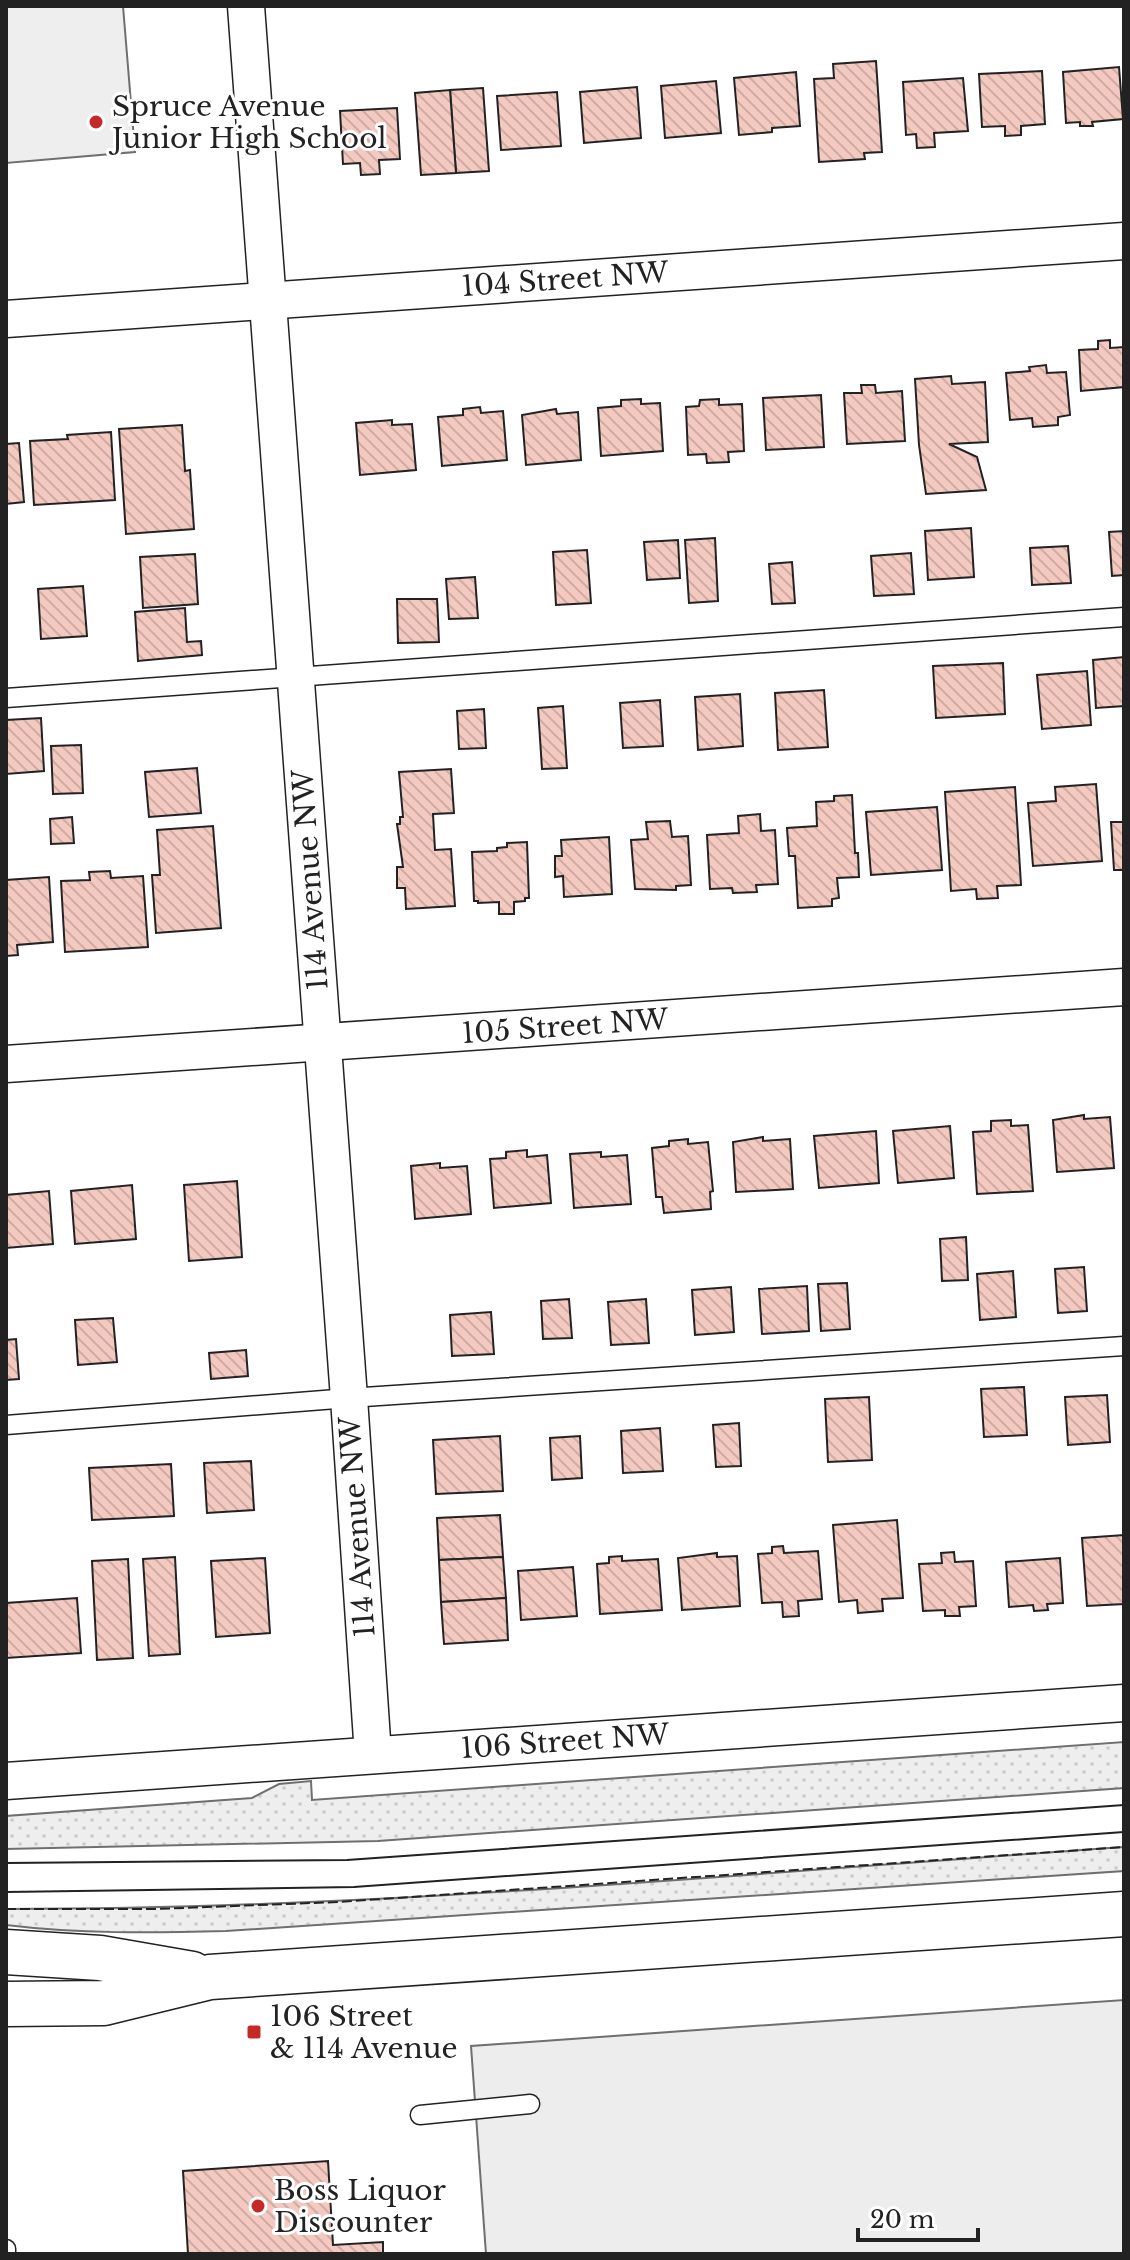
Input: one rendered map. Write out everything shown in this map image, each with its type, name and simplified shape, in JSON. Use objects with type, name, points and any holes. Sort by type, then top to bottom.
[{"type":"street","name":"114 Avenue NW","points":[[246,6],[373,1755]]},
{"type":"street","name":"104 Street NW","points":[[6,319],[1124,241]]},
{"type":"street","name":"105 Street NW","points":[[6,1064],[1124,987]]},
{"type":"street","name":"106 Street NW","points":[[6,1781],[1124,1703]]},
{"type":"street","points":[[6,2004],[104,2003],[210,1977],[1124,1914]]},
{"type":"street","points":[[6,1952],[100,1958],[210,1977]]},
{"type":"lane","points":[[6,698],[1124,617]]},
{"type":"lane","points":[[6,1425],[349,1398],[1124,1346]]},
{"type":"lane","points":[[420,2115],[530,2104]]},
{"type":"shaded area","points":[[6,6],[123,6],[135,152],[6,163]]},
{"type":"shaded area","points":[[1124,1742],[1124,1788],[378,1841],[6,1849],[6,1816],[252,1798],[279,1784],[311,1781],[312,1800]]},
{"type":"shaded area","points":[[1124,1847],[1124,1871],[226,1931],[88,1931],[6,1925],[6,1909],[286,1903],[426,1896]]},
{"type":"shaded area","points":[[1124,2000],[1124,2254],[486,2254],[471,2046]]},
{"type":"building","points":[[876,61],[882,152],[864,153],[865,159],[819,162],[814,79],[834,78],[833,64]]},
{"type":"building","points":[[1119,67],[1123,119],[1092,122],[1093,126],[1080,126],[1080,122],[1066,123],[1063,72]]},
{"type":"building","points":[[1042,71],[1045,124],[1021,126],[1021,135],[1005,136],[1005,126],[982,127],[979,74]]},
{"type":"building","points":[[796,72],[800,126],[739,135],[734,78]]},
{"type":"building","points":[[963,78],[968,131],[934,133],[935,147],[917,148],[916,134],[906,135],[903,82]]},
{"type":"building","points":[[716,81],[721,133],[665,138],[661,86]]},
{"type":"building","points":[[637,87],[641,138],[584,143],[580,92]]},
{"type":"building","points":[[483,88],[489,171],[456,173],[450,90]]},
{"type":"building","points":[[450,90],[456,173],[421,175],[415,93]]},
{"type":"building","points":[[557,92],[561,146],[501,150],[497,96]]},
{"type":"building","points":[[397,108],[400,159],[379,160],[380,174],[361,175],[360,163],[343,164],[340,111]]},
{"type":"building","points":[[1110,340],[1110,348],[1124,347],[1124,387],[1081,391],[1079,350],[1098,349],[1098,341]]},
{"type":"building","points":[[1046,365],[1047,373],[1066,372],[1070,415],[1058,417],[1058,425],[1033,427],[1032,418],[1010,420],[1006,373],[1030,371],[1029,367]]},
{"type":"building","points":[[951,376],[952,384],[985,382],[988,442],[949,444],[977,457],[986,490],[926,494],[915,379]]},
{"type":"building","points":[[861,385],[875,385],[876,393],[902,391],[905,441],[847,444],[844,393],[862,393]]},
{"type":"building","points":[[821,395],[824,447],[766,450],[763,398]]},
{"type":"building","points":[[641,399],[641,404],[660,403],[663,451],[601,456],[598,408],[621,406],[621,400]]},
{"type":"building","points":[[719,399],[719,405],[742,404],[744,451],[728,452],[729,462],[707,463],[706,454],[688,455],[686,407],[699,406],[700,400]]},
{"type":"building","points":[[480,407],[481,413],[503,411],[507,460],[442,466],[438,417],[463,415],[463,409]]},
{"type":"building","points":[[556,409],[557,414],[578,412],[581,460],[526,465],[522,415]]},
{"type":"building","points":[[392,420],[392,425],[412,424],[416,470],[360,475],[356,423]]},
{"type":"building","points":[[182,425],[185,471],[190,470],[194,529],[126,534],[119,429]]},
{"type":"building","points":[[111,432],[115,500],[34,505],[30,441]]},
{"type":"building","points":[[19,443],[24,502],[6,504],[6,444]]},
{"type":"building","points":[[971,528],[974,577],[928,580],[925,531]]},
{"type":"building","points":[[1124,531],[1124,575],[1112,576],[1109,532]]},
{"type":"building","points":[[715,538],[718,601],[689,603],[685,540]]},
{"type":"building","points":[[678,540],[680,578],[647,580],[644,542]]},
{"type":"building","points":[[1068,546],[1071,583],[1032,585],[1030,548]]},
{"type":"building","points":[[587,550],[591,603],[556,605],[553,552]]},
{"type":"building","points":[[911,553],[914,594],[874,596],[871,556]]},
{"type":"building","points":[[195,554],[198,604],[143,608],[140,557]]},
{"type":"building","points":[[792,562],[795,603],[772,604],[769,564]]},
{"type":"building","points":[[475,577],[478,618],[449,619],[446,579]]},
{"type":"building","points":[[83,586],[87,636],[41,639],[38,589]]},
{"type":"building","points":[[397,599],[437,599],[439,642],[398,643]]},
{"type":"building","points":[[185,608],[187,642],[201,641],[202,655],[138,661],[135,612]]},
{"type":"building","points":[[1124,657],[1124,706],[1096,708],[1093,660]]},
{"type":"building","points":[[1003,663],[1005,714],[936,718],[933,666]]},
{"type":"building","points":[[1087,671],[1091,725],[1042,729],[1037,675]]},
{"type":"building","points":[[824,690],[828,747],[778,750],[775,693]]},
{"type":"building","points":[[740,694],[743,746],[698,750],[695,697]]},
{"type":"building","points":[[660,700],[663,746],[623,748],[620,703]]},
{"type":"building","points":[[563,706],[567,768],[542,769],[538,708]]},
{"type":"building","points":[[484,709],[486,748],[459,749],[457,711]]},
{"type":"building","points":[[41,718],[44,771],[6,774],[6,720]]},
{"type":"building","points":[[81,745],[83,793],[53,794],[51,746]]},
{"type":"building","points":[[197,768],[201,813],[149,817],[145,772]]},
{"type":"building","points":[[451,769],[454,813],[433,814],[435,850],[451,849],[455,906],[406,909],[405,888],[397,888],[397,867],[403,867],[397,824],[403,817],[399,772]]},
{"type":"building","points":[[1096,784],[1102,861],[1033,866],[1028,803],[1056,801],[1055,787]]},
{"type":"building","points":[[1015,787],[1021,885],[997,886],[998,898],[977,899],[976,889],[951,891],[945,792]]},
{"type":"building","points":[[852,795],[859,877],[837,878],[839,898],[832,899],[832,906],[798,908],[795,856],[789,856],[787,828],[817,826],[816,802],[834,801],[834,796]]},
{"type":"building","points":[[937,807],[942,870],[871,875],[866,812]]},
{"type":"building","points":[[760,814],[761,831],[775,830],[778,884],[756,885],[757,892],[733,893],[732,888],[710,889],[707,835],[739,833],[738,816]]},
{"type":"building","points":[[72,817],[74,843],[51,844],[50,819]]},
{"type":"building","points":[[670,821],[672,837],[688,836],[691,885],[676,886],[676,890],[635,889],[631,840],[648,839],[646,822]]},
{"type":"building","points":[[1111,822],[1124,822],[1124,870],[1114,870]]},
{"type":"building","points":[[213,826],[221,928],[156,933],[152,875],[160,875],[157,830]]},
{"type":"building","points":[[609,837],[612,894],[564,897],[563,876],[555,877],[555,856],[562,856],[561,840]]},
{"type":"building","points":[[527,842],[529,898],[514,902],[514,914],[499,914],[499,902],[474,901],[472,852],[497,851],[497,848],[507,847],[507,843]]},
{"type":"building","points":[[110,871],[111,878],[143,876],[148,947],[65,952],[61,881],[90,880],[89,872]]},
{"type":"building","points":[[49,877],[53,942],[17,945],[18,955],[6,956],[6,880]]},
{"type":"building","points":[[1084,1115],[1084,1119],[1110,1117],[1114,1168],[1057,1172],[1053,1120]]},
{"type":"building","points":[[1011,1120],[1011,1126],[1028,1125],[1033,1191],[977,1194],[973,1132],[991,1131],[991,1121]]},
{"type":"building","points":[[950,1126],[954,1178],[898,1183],[893,1131]]},
{"type":"building","points":[[876,1131],[879,1183],[819,1188],[814,1136]]},
{"type":"building","points":[[763,1137],[763,1141],[790,1139],[793,1189],[736,1192],[733,1142]]},
{"type":"building","points":[[688,1139],[688,1144],[708,1142],[713,1191],[710,1192],[711,1209],[664,1213],[662,1197],[656,1197],[652,1148],[669,1146],[669,1141]]},
{"type":"building","points":[[527,1150],[527,1157],[547,1155],[551,1203],[494,1208],[490,1159],[506,1158],[506,1152]]},
{"type":"building","points":[[601,1152],[601,1157],[627,1155],[631,1204],[574,1208],[570,1154]]},
{"type":"building","points":[[440,1163],[440,1168],[467,1166],[471,1214],[415,1219],[411,1166]]},
{"type":"building","points":[[237,1181],[242,1257],[189,1261],[184,1185]]},
{"type":"building","points":[[132,1185],[136,1239],[75,1244],[71,1191]]},
{"type":"building","points":[[49,1191],[53,1244],[6,1248],[6,1195]]},
{"type":"building","points":[[966,1237],[968,1280],[942,1281],[940,1239]]},
{"type":"building","points":[[1084,1267],[1087,1311],[1058,1313],[1055,1269]]},
{"type":"building","points":[[1013,1271],[1016,1317],[980,1320],[977,1274]]},
{"type":"building","points":[[847,1283],[850,1329],[821,1331],[818,1284]]},
{"type":"building","points":[[807,1286],[809,1331],[762,1334],[759,1289]]},
{"type":"building","points":[[731,1287],[734,1332],[695,1335],[692,1290]]},
{"type":"building","points":[[569,1299],[572,1338],[543,1339],[541,1301]]},
{"type":"building","points":[[646,1299],[649,1343],[611,1345],[608,1302]]},
{"type":"building","points":[[491,1312],[494,1354],[452,1356],[450,1315]]},
{"type":"building","points":[[113,1318],[117,1362],[78,1365],[75,1320]]},
{"type":"building","points":[[16,1339],[19,1379],[6,1380],[6,1340]]},
{"type":"building","points":[[246,1350],[248,1376],[211,1379],[209,1353]]},
{"type":"building","points":[[1024,1387],[1027,1435],[984,1437],[981,1389]]},
{"type":"building","points":[[1107,1395],[1110,1442],[1068,1445],[1065,1397]]},
{"type":"building","points":[[869,1397],[872,1460],[828,1462],[825,1399]]},
{"type":"building","points":[[739,1423],[741,1466],[716,1467],[713,1425]]},
{"type":"building","points":[[660,1428],[663,1471],[623,1473],[621,1431]]},
{"type":"building","points":[[500,1436],[503,1491],[436,1494],[433,1440]]},
{"type":"building","points":[[580,1436],[582,1478],[552,1480],[550,1438]]},
{"type":"building","points":[[251,1461],[254,1510],[207,1513],[204,1463]]},
{"type":"building","points":[[171,1464],[174,1516],[92,1520],[89,1468]]},
{"type":"building","points":[[500,1515],[503,1557],[439,1560],[437,1518]]},
{"type":"building","points":[[897,1520],[903,1598],[882,1599],[883,1611],[858,1613],[857,1600],[839,1602],[833,1525]]},
{"type":"building","points":[[1124,1535],[1124,1604],[1087,1606],[1082,1538]]},
{"type":"building","points":[[783,1546],[784,1553],[818,1551],[822,1599],[798,1601],[799,1616],[783,1617],[782,1602],[762,1603],[758,1554],[772,1553],[772,1547]]},
{"type":"building","points":[[954,1552],[955,1562],[973,1561],[976,1606],[959,1607],[960,1616],[945,1616],[945,1610],[923,1611],[919,1564],[942,1563],[941,1553]]},
{"type":"building","points":[[717,1553],[717,1557],[737,1556],[740,1606],[682,1610],[678,1558]]},
{"type":"building","points":[[622,1556],[622,1561],[658,1559],[662,1610],[600,1614],[597,1564],[609,1563],[609,1557]]},
{"type":"building","points":[[175,1557],[180,1654],[149,1656],[143,1559]]},
{"type":"building","points":[[503,1557],[506,1598],[441,1602],[439,1560]]},
{"type":"building","points":[[265,1558],[270,1633],[216,1637],[211,1561]]},
{"type":"building","points":[[1060,1558],[1063,1603],[1047,1604],[1048,1610],[1034,1611],[1033,1605],[1009,1607],[1006,1562]]},
{"type":"building","points":[[128,1559],[133,1658],[97,1660],[92,1561]]},
{"type":"building","points":[[573,1567],[577,1616],[521,1620],[518,1571]]},
{"type":"building","points":[[77,1598],[81,1653],[6,1658],[6,1603]]},
{"type":"building","points":[[506,1598],[508,1640],[444,1644],[441,1602]]},
{"type":"building","name":"Boss Liquor Discounter","points":[[328,2161],[333,2245],[383,2242],[383,2254],[188,2254],[183,2171]]},
{"type":"tram line","points":[[6,1863],[347,1860],[1124,1805]]},
{"type":"tram line","points":[[6,1892],[354,1887],[1124,1832]]},
{"type":"fence","points":[[6,1909],[155,1909],[339,1902],[1124,1847]]},
{"type":"place","name":"Spruce Avenue Junior High School","points":[[96,122]]},
{"type":"place","name":"106 Street & 114 Avenue","points":[[254,2032]]},
{"type":"place","name":"Boss Liquor Discounter","points":[[258,2206]]}]
